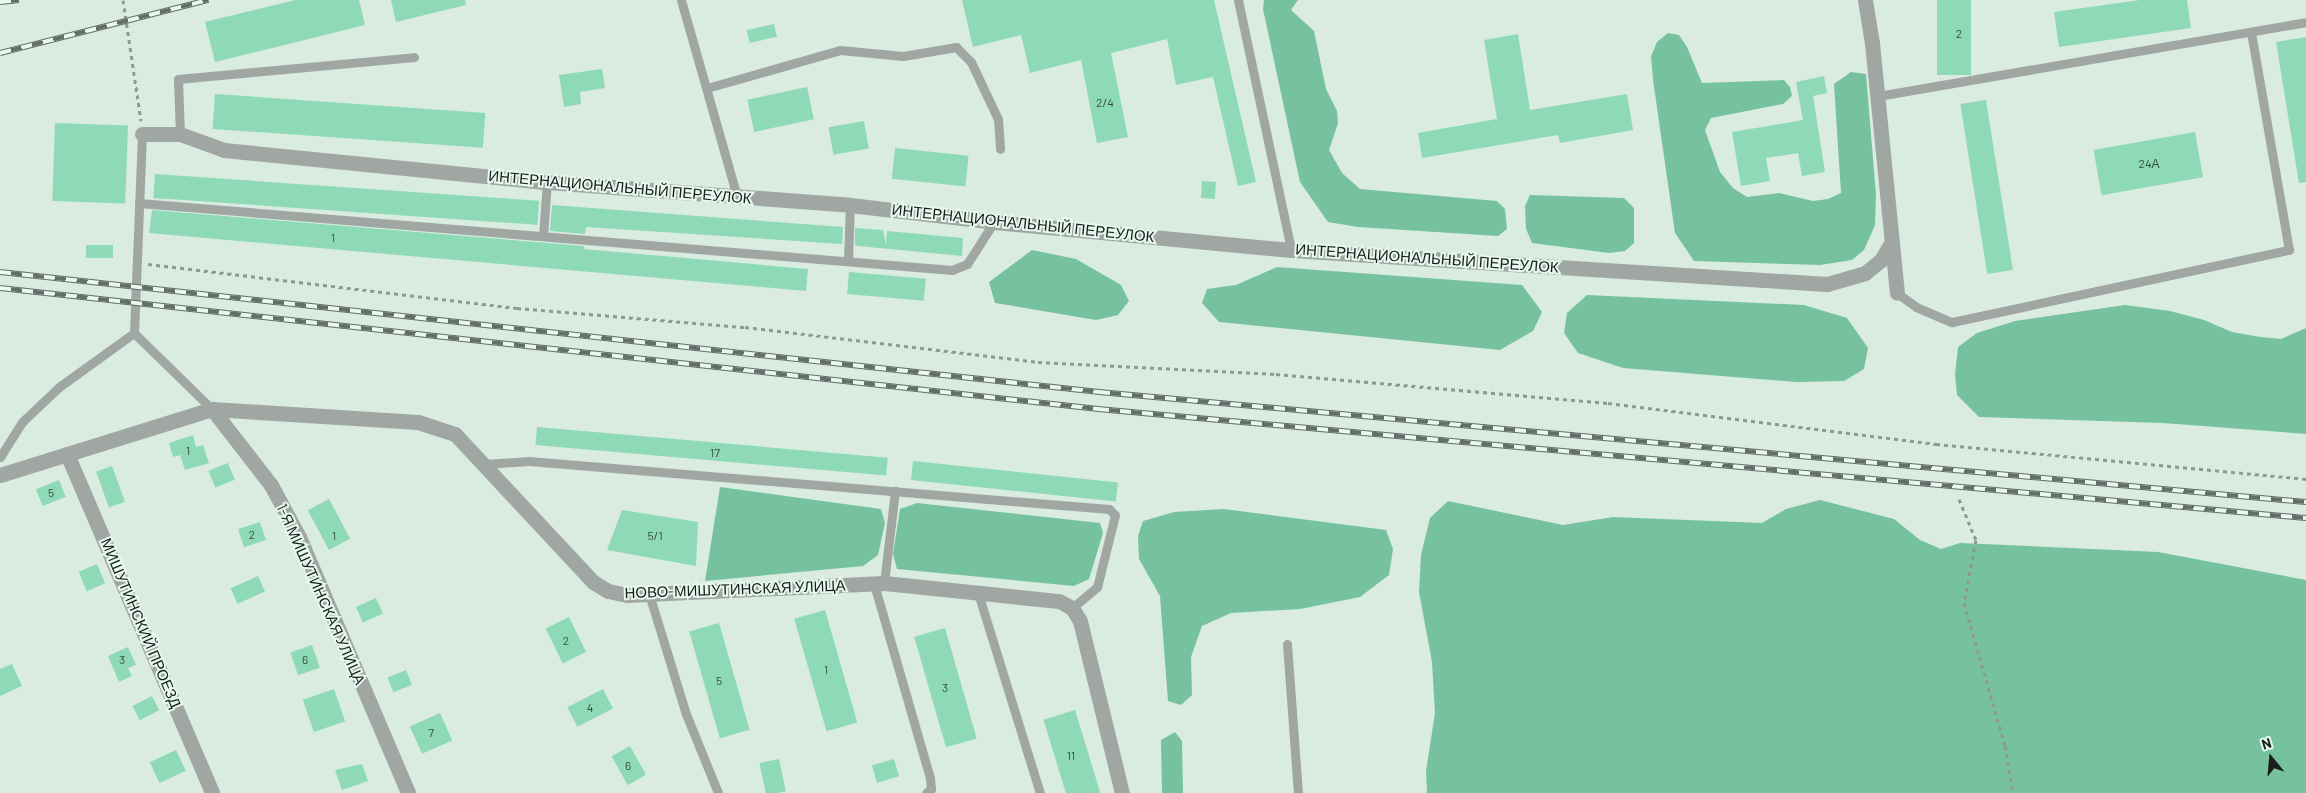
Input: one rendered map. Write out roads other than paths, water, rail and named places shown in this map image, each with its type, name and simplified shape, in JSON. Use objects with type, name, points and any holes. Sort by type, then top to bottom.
[{"type":"street","points":[[1865,0],[1878,96],[1897,293]]},
{"type":"street","name":"ИНТЕРНАЦИОНАЛЬНЫЙ ПЕРЕУЛОК","points":[[142,134],[180,134],[224,150],[546,182],[850,204],[994,222],[1291,250],[1827,284],[1864,273],[1881,260],[1892,242]]},
{"type":"street","points":[[0,475],[212,409]]},
{"type":"street","name":"НОВО-МИШУТИНСКАЯ УЛИЦА","points":[[212,409],[418,422],[455,434],[593,582],[608,590],[627,595],[879,584],[1059,601],[1072,608]]},
{"type":"street","name":"1-Я МИШУТИНСКАЯ УЛИЦА","points":[[212,409],[271,485],[299,537],[408,793]]},
{"type":"street","name":"МИШУТИНСКИЙ ПРОЕЗД","points":[[67,454],[212,793]]},
{"type":"street","points":[[1072,608],[1080,621],[1122,793]]},
{"type":"lane","points":[[681,0],[737,196]]},
{"type":"lane","points":[[1238,0],[1291,250]]},
{"type":"lane","points":[[1878,96],[2306,22]]},
{"type":"lane","points":[[1897,293],[1916,307],[1952,322],[2289,250],[2251,32]]},
{"type":"lane","points":[[707,88],[840,50],[903,56],[956,47],[971,62],[998,119],[1000,149]]},
{"type":"lane","points":[[180,134],[178,79],[414,57]]},
{"type":"lane","points":[[142,134],[135,262],[134,334],[212,409]]},
{"type":"lane","points":[[543,236],[546,182]]},
{"type":"lane","points":[[139,203],[952,270],[967,264],[994,222]]},
{"type":"lane","points":[[848,261],[850,204]]},
{"type":"lane","points":[[0,457],[22,422],[47,399],[134,334]]},
{"type":"lane","points":[[485,464],[529,461],[1109,510],[1115,515],[1097,587],[1072,608]]},
{"type":"lane","points":[[894,491],[879,584],[930,778],[932,789],[926,793]]},
{"type":"lane","points":[[978,593],[1040,793]]},
{"type":"lane","points":[[650,594],[686,714],[718,793]]},
{"type":"lane","points":[[1287,644],[1298,793]]},
{"type":"railway","points":[[0,2],[19,0]]},
{"type":"railway","points":[[0,53],[208,0]]},
{"type":"railway","points":[[0,272],[1099,392],[2306,502]]},
{"type":"railway","points":[[0,288],[1098,409],[2306,518]]}]
